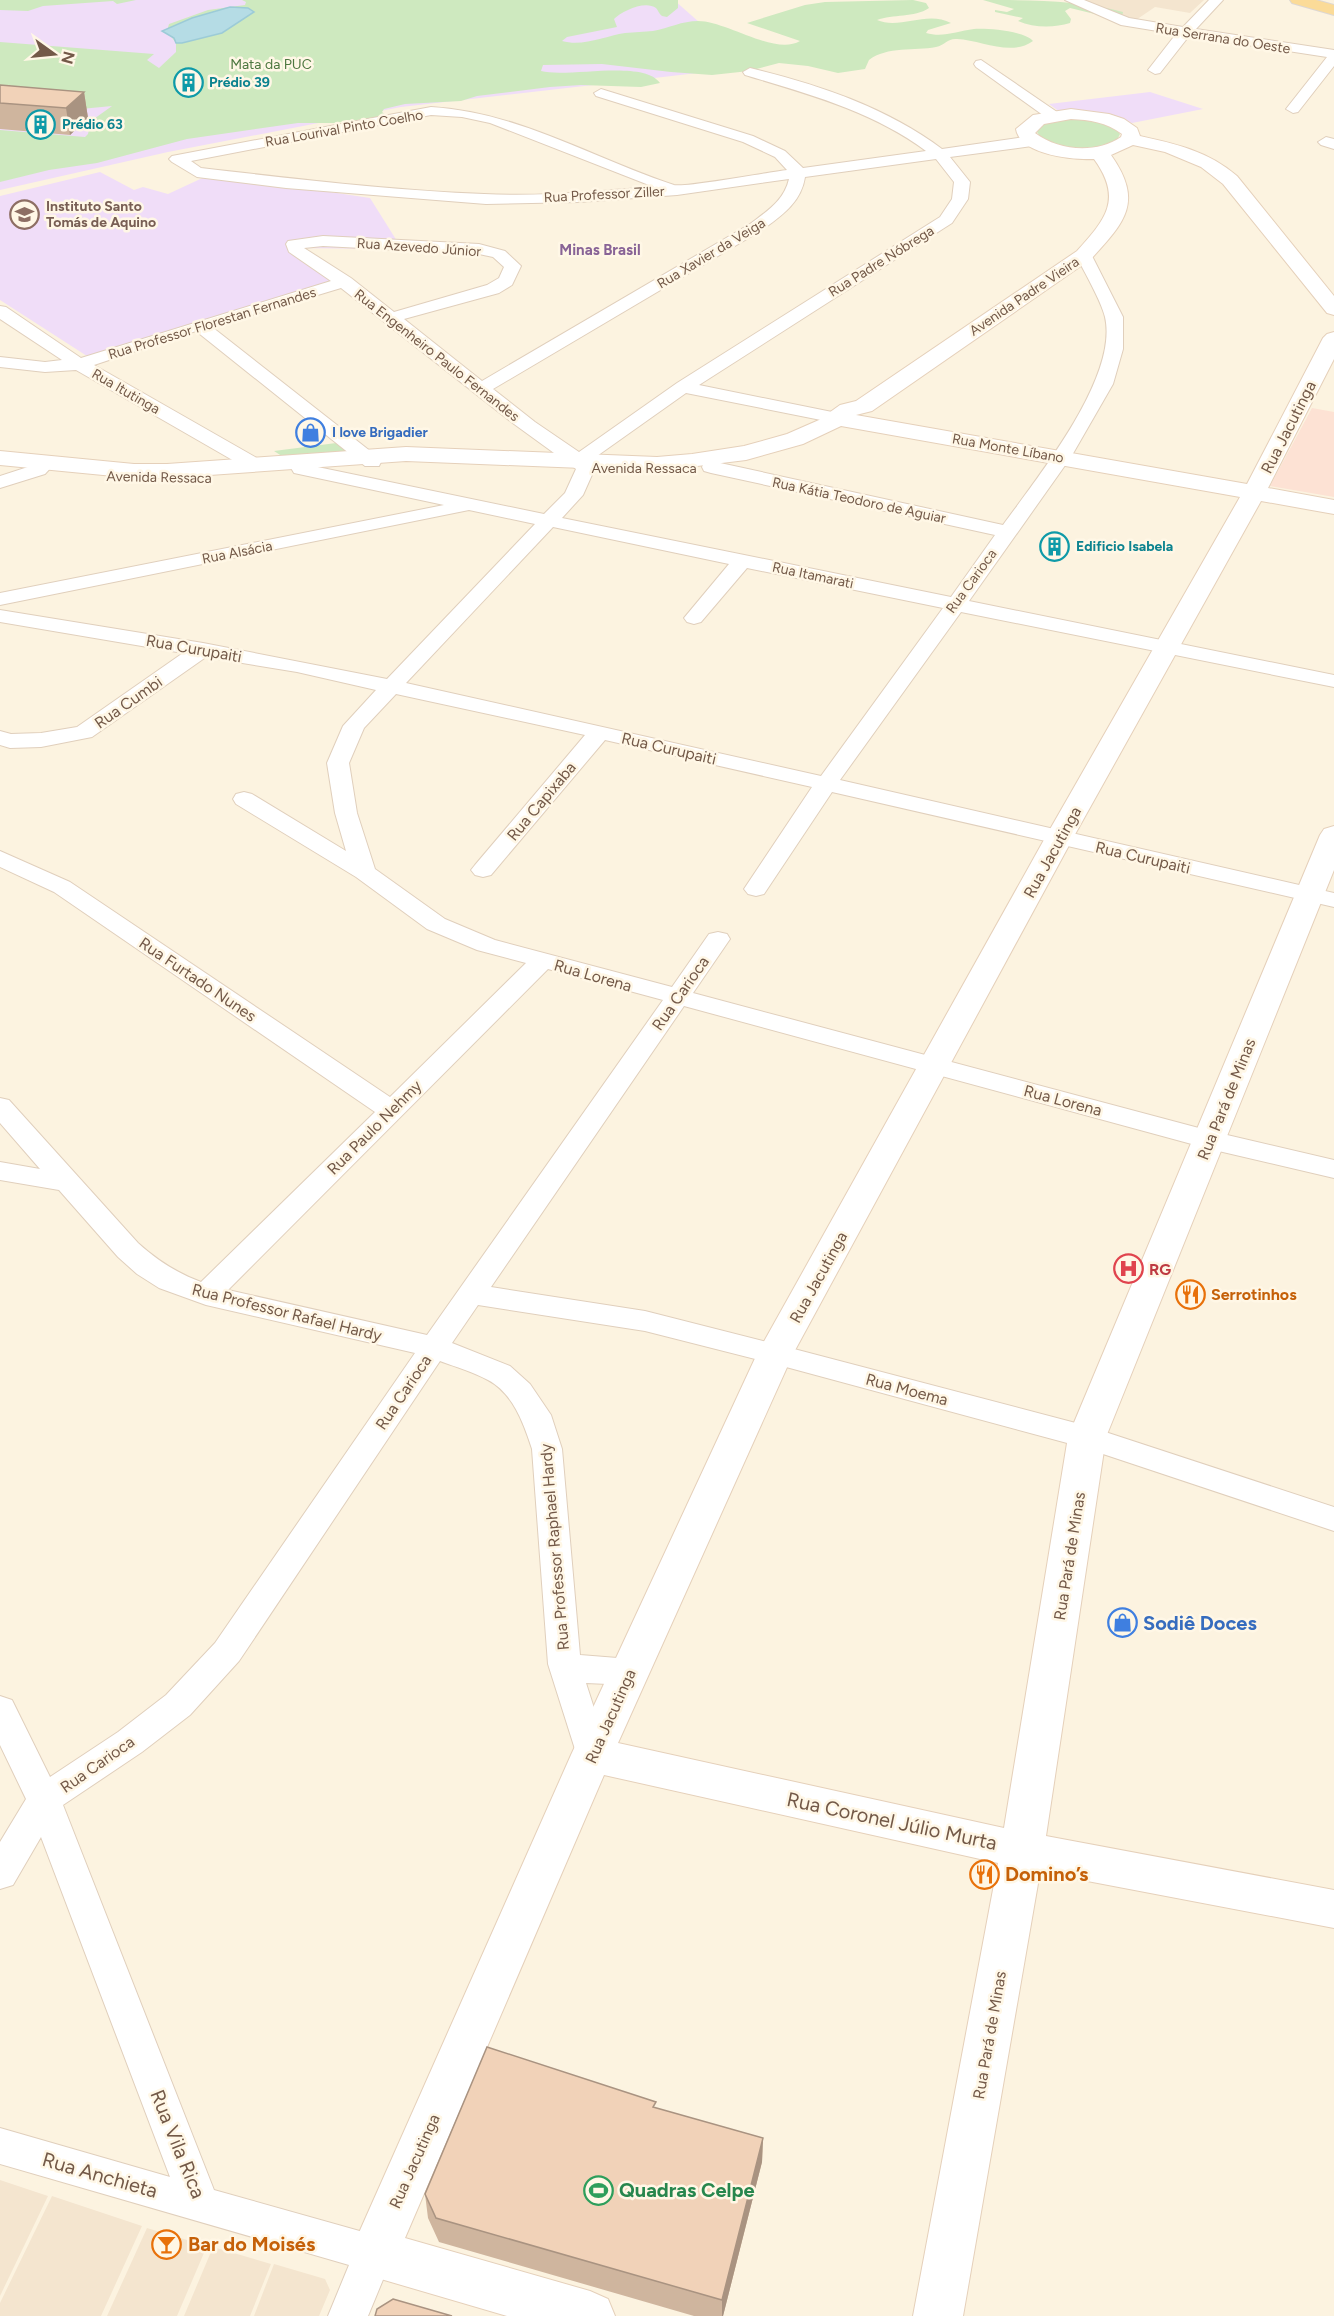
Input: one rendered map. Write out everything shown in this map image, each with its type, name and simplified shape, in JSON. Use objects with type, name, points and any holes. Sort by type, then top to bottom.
[{"type":"main road","points":[[1298,0],[1334,10]]},
{"type":"street","name":"Rua Serrana do Oeste","points":[[1072,0],[1126,22],[1334,56]]},
{"type":"street","points":[[1155,70],[1185,32],[1216,0]]},
{"type":"street","points":[[1293,108],[1334,56]]},
{"type":"street","points":[[981,64],[1052,115]]},
{"type":"street","name":"Rua Padre Nóbrega","points":[[582,464],[683,387],[946,220],[960,199],[962,182],[939,154],[892,124],[838,100],[750,72]]},
{"type":"street","points":[[601,93],[748,139],[780,154],[798,172]]},
{"type":"street","name":"Rua Lourival Pinto Coelho","points":[[177,159],[431,111],[462,113],[494,120],[678,190]]},
{"type":"street","points":[[1130,139],[1131,132],[1123,125],[1091,115],[1052,115],[1039,118],[1025,129],[1026,135],[1032,141],[1061,151],[1099,152],[1113,149],[1130,139],[1182,150],[1215,165],[1230,180],[1334,309]]},
{"type":"street","name":"Rua Professor Ziller","points":[[177,159],[196,172],[398,194],[486,199],[579,197],[678,190],[1032,141]]},
{"type":"street","name":"Avenida Padre Vieira","points":[[850,415],[1084,255],[1110,226],[1120,200],[1120,186],[1115,172],[1099,152]]},
{"type":"street","name":"Rua Xavier da Veiga","points":[[481,389],[756,227],[786,204],[797,189],[798,172]]},
{"type":"street","name":"Rua Azevedo Júnior","points":[[295,249],[294,244],[298,242],[323,241],[479,249],[499,254],[513,266],[506,281],[493,289],[390,318]]},
{"type":"street","name":"Rua Engenheiro Paulo Fernandes","points":[[295,249],[345,282],[528,427],[582,464]]},
{"type":"street","name":"Rua Carioca","points":[[756,889],[826,784],[1062,457],[1104,384],[1114,349],[1114,317],[1084,255]]},
{"type":"street","name":"Rua Professor Florestan Fernandes","points":[[0,362],[45,367],[79,364],[199,325],[345,282]]},
{"type":"street","name":"Rua Itutinga","points":[[0,311],[79,364],[255,465]]},
{"type":"street","points":[[199,325],[367,459]]},
{"type":"street","name":"Rua Jacutinga","points":[[374,2253],[592,1755],[775,1354],[1059,838],[1254,493],[1334,338]]},
{"type":"street","name":"Rua Monte Líbano","points":[[683,387],[850,415],[1334,507]]},
{"type":"street","name":"Avenida Ressaca","points":[[0,458],[130,478],[181,479],[226,477],[298,465],[367,459],[657,464],[725,457],[795,439],[850,415]]},
{"type":"street","name":"Avenida Ressaca","points":[[582,464],[667,471],[760,459],[816,441],[850,415]]},
{"type":"street","points":[[364,872],[346,813],[338,763],[354,726],[573,495],[582,464]]},
{"type":"street","name":"Avenida Ressaca","points":[[0,467],[42,466],[134,471],[298,465]]},
{"type":"street","name":"Rua Itamarati","points":[[298,465],[547,521],[1334,681]]},
{"type":"street","points":[[0,482],[42,466]]},
{"type":"street","name":"Rua Kátia Teodoro de Aguiar","points":[[711,467],[1006,532]]},
{"type":"street","name":"Rua Alsácia","points":[[0,599],[474,504]]},
{"type":"street","points":[[694,618],[742,561]]},
{"type":"street","name":"Rua Curupaiti","points":[[0,616],[297,666],[600,732],[1321,897]]},
{"type":"street","name":"Rua Cumbi","points":[[5,740],[41,740],[84,732],[203,649]]},
{"type":"street","name":"Rua Capixaba","points":[[483,870],[600,732]]},
{"type":"street","points":[[244,799],[364,872]]},
{"type":"street","name":"Rua Pará de Minas","points":[[938,2316],[1022,1850],[1088,1437],[1210,1140],[1321,897],[1334,835]]},
{"type":"street","name":"Rua Furtado Nunes","points":[[0,858],[62,887],[391,1110]]},
{"type":"street","name":"Rua Lorena","points":[[364,872],[436,924],[486,945],[1210,1140],[1334,1169]]},
{"type":"street","name":"Rua Carioca","points":[[44,1800],[130,1742],[178,1705],[227,1652],[434,1347],[718,939]]},
{"type":"street","name":"Rua Paulo Nehmy","points":[[206,1295],[542,961]]},
{"type":"street","name":"Rua Professor Rafael Hardy","points":[[0,1106],[128,1250],[147,1268],[169,1281],[206,1295],[434,1347]]},
{"type":"street","points":[[0,1171],[68,1182]]},
{"type":"street","name":"Rua Moema","points":[[472,1294],[645,1321],[775,1354],[1088,1437],[1334,1519]]},
{"type":"street","name":"Rua Professor Raphael Hardy","points":[[434,1347],[500,1373],[536,1416],[547,1449],[564,1664],[592,1755]]},
{"type":"street","name":"Rua Professor Raphael Hardy","points":[[564,1664],[587,1671],[630,1672]]},
{"type":"street","name":"Rua Vila Rica","points":[[0,1710],[44,1800],[200,2205],[590,2316]]},
{"type":"street","name":"Rua Coronel Júlio Murta","points":[[592,1755],[1022,1850],[1334,1909]]},
{"type":"street","points":[[0,1874],[44,1800]]},
{"type":"street","name":"Rua Anchieta","points":[[0,2146],[200,2205]]},
{"type":"street","points":[[348,2316],[374,2253]]},
{"type":"shaded area","name":"Mata da PUC","points":[[0,0],[674,0],[750,67],[401,107],[168,152],[0,190]]},
{"type":"shaded area","points":[[1082,0],[1204,0],[1190,13],[1155,7],[1133,22]]},
{"type":"shaded area","points":[[1150,92],[1203,109],[1132,123],[1108,116],[1060,112],[1049,104]]},
{"type":"shaded area","points":[[100,172],[134,190],[143,187],[168,194],[211,174],[370,198],[402,249],[291,248],[342,280],[90,358],[0,300],[0,196]]},
{"type":"shaded area","points":[[1312,408],[1334,412],[1334,497],[1270,486]]},
{"type":"shaded area","points":[[0,2180],[48,2196],[0,2296]]},
{"type":"shaded area","points":[[52,2196],[142,2226],[101,2316],[0,2316],[0,2303]]},
{"type":"shaded area","points":[[147,2228],[207,2246],[177,2316],[107,2316]]},
{"type":"shaded area","points":[[213,2247],[271,2264],[250,2316],[184,2316]]},
{"type":"shaded area","points":[[274,2264],[325,2279],[330,2290],[319,2316],[254,2316]]},
{"type":"green space","points":[[0,0],[136,0],[117,4],[113,1],[43,6],[28,11],[0,10]]},
{"type":"green space","name":"Mata da PUC","points":[[242,0],[678,0],[678,8],[667,17],[662,16],[656,8],[640,6],[614,19],[617,27],[567,37],[562,41],[586,42],[698,21],[710,22],[764,41],[790,44],[800,41],[747,23],[805,5],[825,2],[913,0],[926,3],[929,8],[917,13],[877,20],[895,23],[933,18],[951,23],[928,30],[926,33],[944,34],[988,29],[1022,35],[1033,41],[1024,46],[1006,48],[954,39],[936,47],[884,53],[869,60],[865,69],[838,73],[808,66],[779,63],[749,71],[712,75],[602,64],[543,65],[541,71],[553,73],[638,72],[651,76],[660,83],[641,87],[581,85],[550,87],[477,96],[461,101],[405,104],[384,109],[382,112],[387,116],[334,123],[298,123],[187,139],[97,163],[49,170],[0,182],[0,130],[85,137],[91,121],[112,106],[81,109],[0,103],[0,42],[154,54],[147,60],[159,68],[176,52],[176,43],[167,31],[169,24],[208,10],[245,5],[246,2]]},
{"type":"green space","points":[[983,0],[1073,3],[1123,12],[1122,17],[1103,16],[1070,8],[1065,11],[1071,19],[1070,23],[1057,26],[1037,26],[1018,21],[1023,18],[995,12],[995,10],[1007,12],[1014,9]]},
{"type":"green space","points":[[1076,118],[1106,124],[1120,134],[1117,140],[1108,144],[1075,149],[1053,144],[1037,132],[1040,127],[1049,122]]},
{"type":"green space","points":[[344,442],[362,453],[288,460],[274,451]]},
{"type":"water","points":[[230,7],[248,8],[254,12],[222,33],[182,43],[176,43],[174,38],[162,31],[192,18]]},
{"type":"building","points":[[0,85],[84,92],[66,108],[0,103]]},
{"type":"building","name":"Quadras Celpe","points":[[487,2047],[656,2102],[653,2107],[763,2138],[722,2300],[436,2218],[425,2194]]},
{"type":"building","points":[[393,2299],[452,2316],[375,2316],[377,2309]]},
{"type":"place","name":"Prédio 39","points":[[188,82]]},
{"type":"place","name":"Prédio 63","points":[[41,124]]},
{"type":"place","name":"Instituto Santo Tomás de Aquino","points":[[25,214]]},
{"type":"place","name":"I love Brigadier","points":[[311,432]]},
{"type":"place","name":"Edificio Isabela","points":[[1055,546]]},
{"type":"place","name":"RG","points":[[1128,1269]]},
{"type":"place","name":"Serrotinhos","points":[[1190,1294]]},
{"type":"place","name":"Sodiê Doces","points":[[1122,1623]]},
{"type":"place","name":"Domino’s","points":[[984,1874]]},
{"type":"place","name":"Quadras Celpe","points":[[598,2190]]},
{"type":"place","name":"Bar do Moisés","points":[[167,2244]]},
{"type":"district","name":"Minas Brasil","points":[[600,250]]}]
